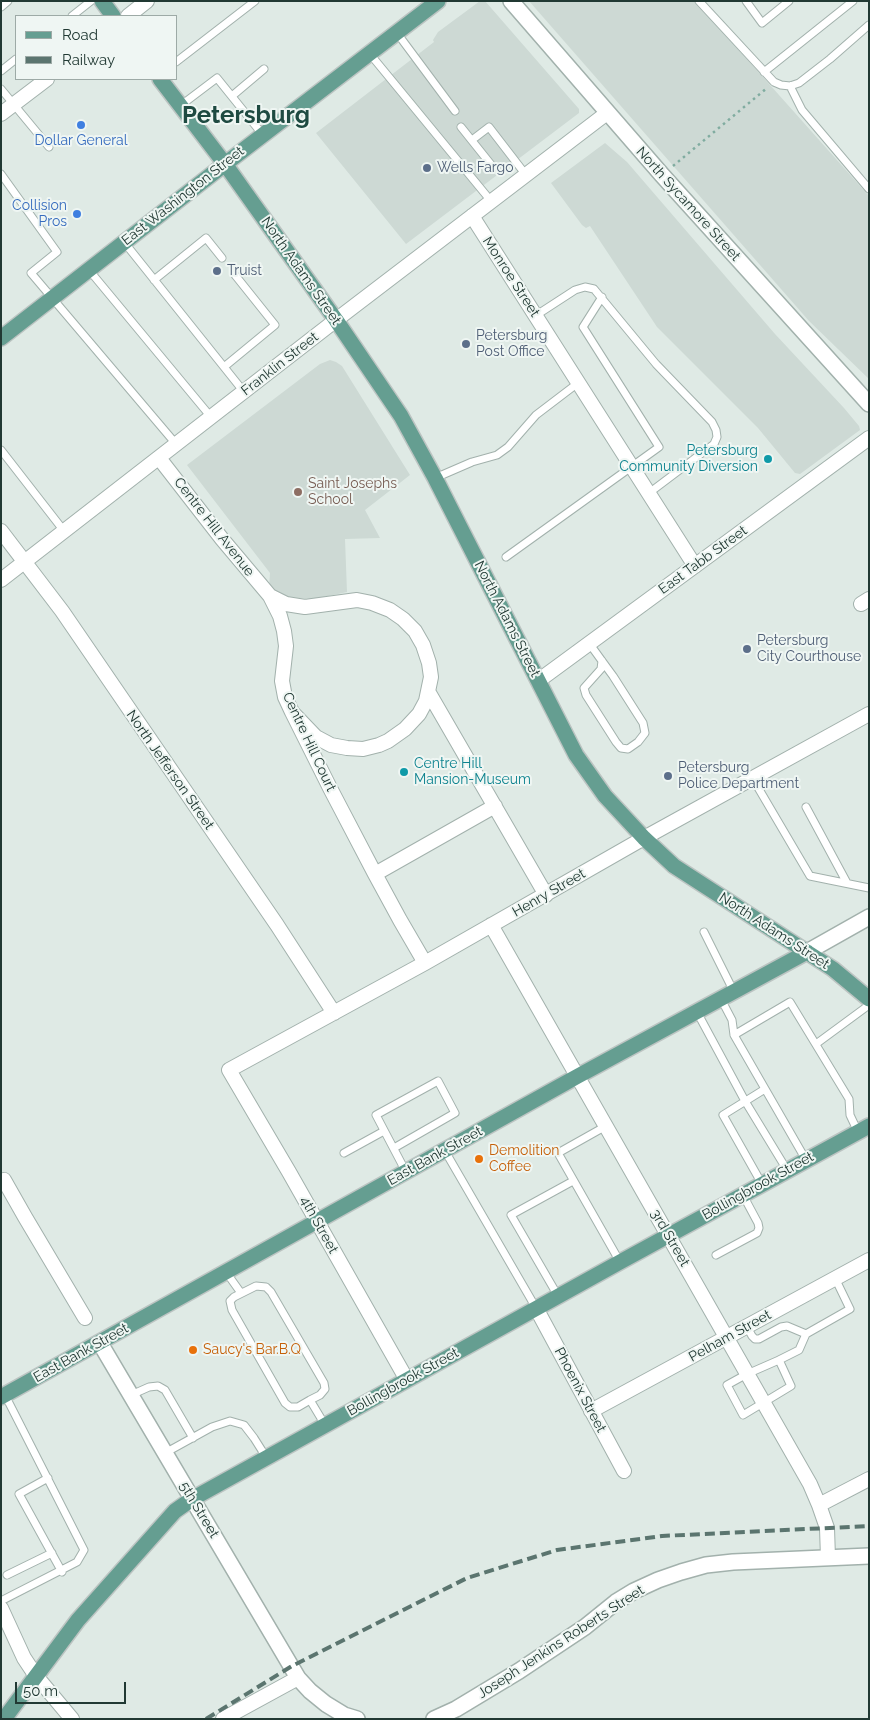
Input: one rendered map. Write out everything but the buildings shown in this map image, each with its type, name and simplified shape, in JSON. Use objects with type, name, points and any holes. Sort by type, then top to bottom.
[{"type":"main road","points":[[102,1],[112,15]]},
{"type":"main road","name":"East Washington Street","points":[[4,333],[89,270],[438,1]]},
{"type":"main road","name":"North Adams Street","points":[[161,80],[225,164],[336,320],[401,416],[436,478],[576,755],[605,796],[644,838],[674,866],[833,969],[869,999]]},
{"type":"main road","name":"East Bank Street","points":[[3,1396],[578,1076],[807,952]]},
{"type":"main road","name":"Bollingbrook Street","points":[[4,1719],[91,1606],[175,1511],[192,1499],[863,1129]]},
{"type":"street","points":[[129,15],[147,1]]},
{"type":"street","name":"North Sycamore Street","points":[[511,1],[662,175],[869,404]]},
{"type":"street","points":[[1,114],[46,80]]},
{"type":"street","name":"Franklin Street","points":[[1,580],[336,320],[608,113]]},
{"type":"street","name":"Monroe Street","points":[[472,216],[695,566]]},
{"type":"street","name":"East Tabb Street","points":[[538,681],[869,438]]},
{"type":"street","name":"Centre Hill Avenue","points":[[158,458],[270,596]]},
{"type":"street","name":"North Jefferson Street","points":[[1,531],[62,610],[277,925],[334,1013]]},
{"type":"street","points":[[270,596],[286,604],[305,607],[357,600],[390,610],[415,631],[423,645],[430,670],[429,693],[419,714],[405,729],[384,743],[363,749],[331,745],[316,737],[292,712]]},
{"type":"street","name":"Centre Hill Court","points":[[270,596],[280,616],[284,631],[286,646],[282,681],[285,696],[375,874],[425,963]]},
{"type":"street","points":[[429,693],[546,895]]},
{"type":"street","name":"Henry Street","points":[[229,1070],[425,963],[644,838],[869,714]]},
{"type":"street","points":[[375,874],[495,806]]},
{"type":"street","name":"East Bank Street","points":[[807,952],[869,917]]},
{"type":"street","name":"3rd Street","points":[[491,925],[810,1484],[827,1528],[828,1558]]},
{"type":"street","name":"4th Street","points":[[229,1070],[407,1380]]},
{"type":"street","points":[[1,1181],[4,1180],[86,1318]]},
{"type":"street","name":"Pelham Street","points":[[591,1411],[869,1260]]},
{"type":"street","name":"Phoenix Street","points":[[536,1308],[624,1471]]},
{"type":"street","name":"5th Street","points":[[100,1343],[298,1678],[326,1704],[357,1719]]},
{"type":"street","points":[[819,1505],[869,1479]]},
{"type":"street","name":"Joseph Jenkins Roberts Street","points":[[434,1719],[456,1709],[519,1671],[585,1627],[616,1602],[658,1580],[706,1565],[869,1556]]},
{"type":"street","points":[[1,1608],[24,1658],[36,1676],[72,1719]]},
{"type":"street","points":[[223,1719],[298,1678]]},
{"type":"lane","points":[[1,7],[8,1]]},
{"type":"lane","points":[[73,15],[91,1]]},
{"type":"lane","points":[[178,60],[255,1]]},
{"type":"lane","points":[[699,1],[764,72],[774,82],[781,85],[790,86],[799,83],[869,25]]},
{"type":"lane","points":[[746,1],[762,23],[789,1]]},
{"type":"lane","points":[[764,72],[853,1]]},
{"type":"lane","points":[[397,33],[455,111]]},
{"type":"lane","points":[[370,54],[491,201]]},
{"type":"lane","points":[[1,71],[15,61]]},
{"type":"lane","points":[[232,96],[264,69]]},
{"type":"lane","points":[[180,106],[218,78],[263,134]]},
{"type":"lane","points":[[790,86],[802,110],[869,189]]},
{"type":"lane","points":[[1,89],[49,147]]},
{"type":"lane","points":[[461,127],[493,167]]},
{"type":"lane","points":[[472,140],[489,127],[526,175]]},
{"type":"lane","points":[[1,174],[58,252],[31,273],[176,444]]},
{"type":"lane","points":[[154,280],[206,238],[222,258]]},
{"type":"lane","points":[[124,242],[244,392]]},
{"type":"lane","points":[[89,270],[211,418]]},
{"type":"lane","points":[[224,366],[275,325],[235,274]]},
{"type":"lane","points":[[535,316],[575,290],[585,287],[594,289],[656,364],[712,422],[717,437],[714,444],[649,493]]},
{"type":"lane","points":[[506,557],[659,447],[583,327],[602,297]]},
{"type":"lane","points":[[436,478],[472,462],[497,455],[508,447],[536,415],[578,383]]},
{"type":"lane","points":[[1,450],[64,531]]},
{"type":"lane","points":[[589,644],[602,661],[643,723],[645,733],[638,742],[628,749],[621,748],[616,742],[586,695],[584,688],[601,669],[602,661]]},
{"type":"lane","points":[[753,779],[810,876],[869,888]]},
{"type":"lane","points":[[806,807],[847,883]]},
{"type":"lane","points":[[704,932],[728,996],[734,1035],[806,1160]]},
{"type":"lane","points":[[734,1035],[790,1002],[850,1099],[850,1115],[863,1129]]},
{"type":"lane","points":[[816,1044],[869,1005]]},
{"type":"lane","points":[[697,1012],[745,1101],[787,1170]]},
{"type":"lane","points":[[394,1148],[455,1113],[438,1081],[376,1115],[406,1172]]},
{"type":"lane","points":[[762,1184],[723,1115],[765,1089]]},
{"type":"lane","points":[[607,1126],[558,1154],[620,1262]]},
{"type":"lane","points":[[344,1154],[384,1131]]},
{"type":"lane","points":[[445,1151],[536,1308]]},
{"type":"lane","points":[[558,1296],[511,1215],[573,1180]]},
{"type":"lane","points":[[716,1255],[757,1233],[758,1223],[743,1194]]},
{"type":"lane","points":[[226,1272],[241,1294]]},
{"type":"lane","points":[[779,1360],[791,1386],[743,1415],[727,1385],[799,1350],[806,1334],[850,1309],[835,1278]]},
{"type":"lane","points":[[256,1286],[266,1287],[271,1292],[324,1383],[325,1389],[320,1395],[310,1400],[298,1406],[290,1407],[286,1403],[232,1310],[230,1301],[234,1297],[256,1286]]},
{"type":"lane","points":[[747,1327],[755,1339],[759,1339],[781,1327],[787,1326],[806,1334]]},
{"type":"lane","points":[[131,1395],[149,1387],[158,1386],[165,1390],[193,1438]]},
{"type":"lane","points":[[1,1601],[62,1572],[77,1562],[84,1550],[48,1478],[3,1396]]},
{"type":"lane","points":[[310,1400],[325,1425]]},
{"type":"lane","points":[[165,1453],[212,1428],[230,1421],[244,1425],[266,1457]]},
{"type":"lane","points":[[48,1478],[19,1494],[62,1572]]},
{"type":"lane","points":[[8,1575],[52,1553]]},
{"type":"path","points":[[662,175],[774,82]]},
{"type":"shaded area","points":[[480,1],[485,1],[579,109],[579,113],[406,244],[316,133],[434,42],[433,40],[438,32]]},
{"type":"shaded area","points":[[529,1],[694,1],[746,58],[869,196],[869,379],[809,321]]},
{"type":"shaded area","points":[[605,143],[627,162],[775,334],[859,426],[860,430],[800,474],[795,473],[758,428],[657,327],[590,226],[586,228],[582,225],[551,183]]},
{"type":"shaded area","name":"Saint Josephs School","points":[[330,360],[342,366],[410,475],[365,510],[380,538],[345,539],[347,592],[315,599],[284,597],[269,587],[270,573],[187,465],[320,364]]},
{"type":"railway","points":[[206,1719],[292,1666],[467,1578],[557,1550],[662,1536],[869,1526]]},
{"type":"place","name":"Dollar General","points":[[81,125]]},
{"type":"place","name":"Wells Fargo","points":[[427,168]]},
{"type":"place","name":"Collision Pros","points":[[77,214]]},
{"type":"place","name":"Truist","points":[[217,271]]},
{"type":"place","name":"Petersburg Post Office","points":[[466,344]]},
{"type":"place","name":"Petersburg Community Diversion","points":[[768,459]]},
{"type":"place","name":"Saint Josephs School","points":[[298,492]]},
{"type":"place","name":"Petersburg City Courthouse","points":[[747,649]]},
{"type":"place","name":"Centre Hill Mansion-Museum","points":[[404,772]]},
{"type":"place","name":"Petersburg Police Department","points":[[668,776]]},
{"type":"place","name":"Demolition Coffee","points":[[479,1159]]},
{"type":"place","name":"Saucy's Bar.B.Q","points":[[193,1350]]},
{"type":"district","name":"Petersburg","points":[[246,116]]}]
